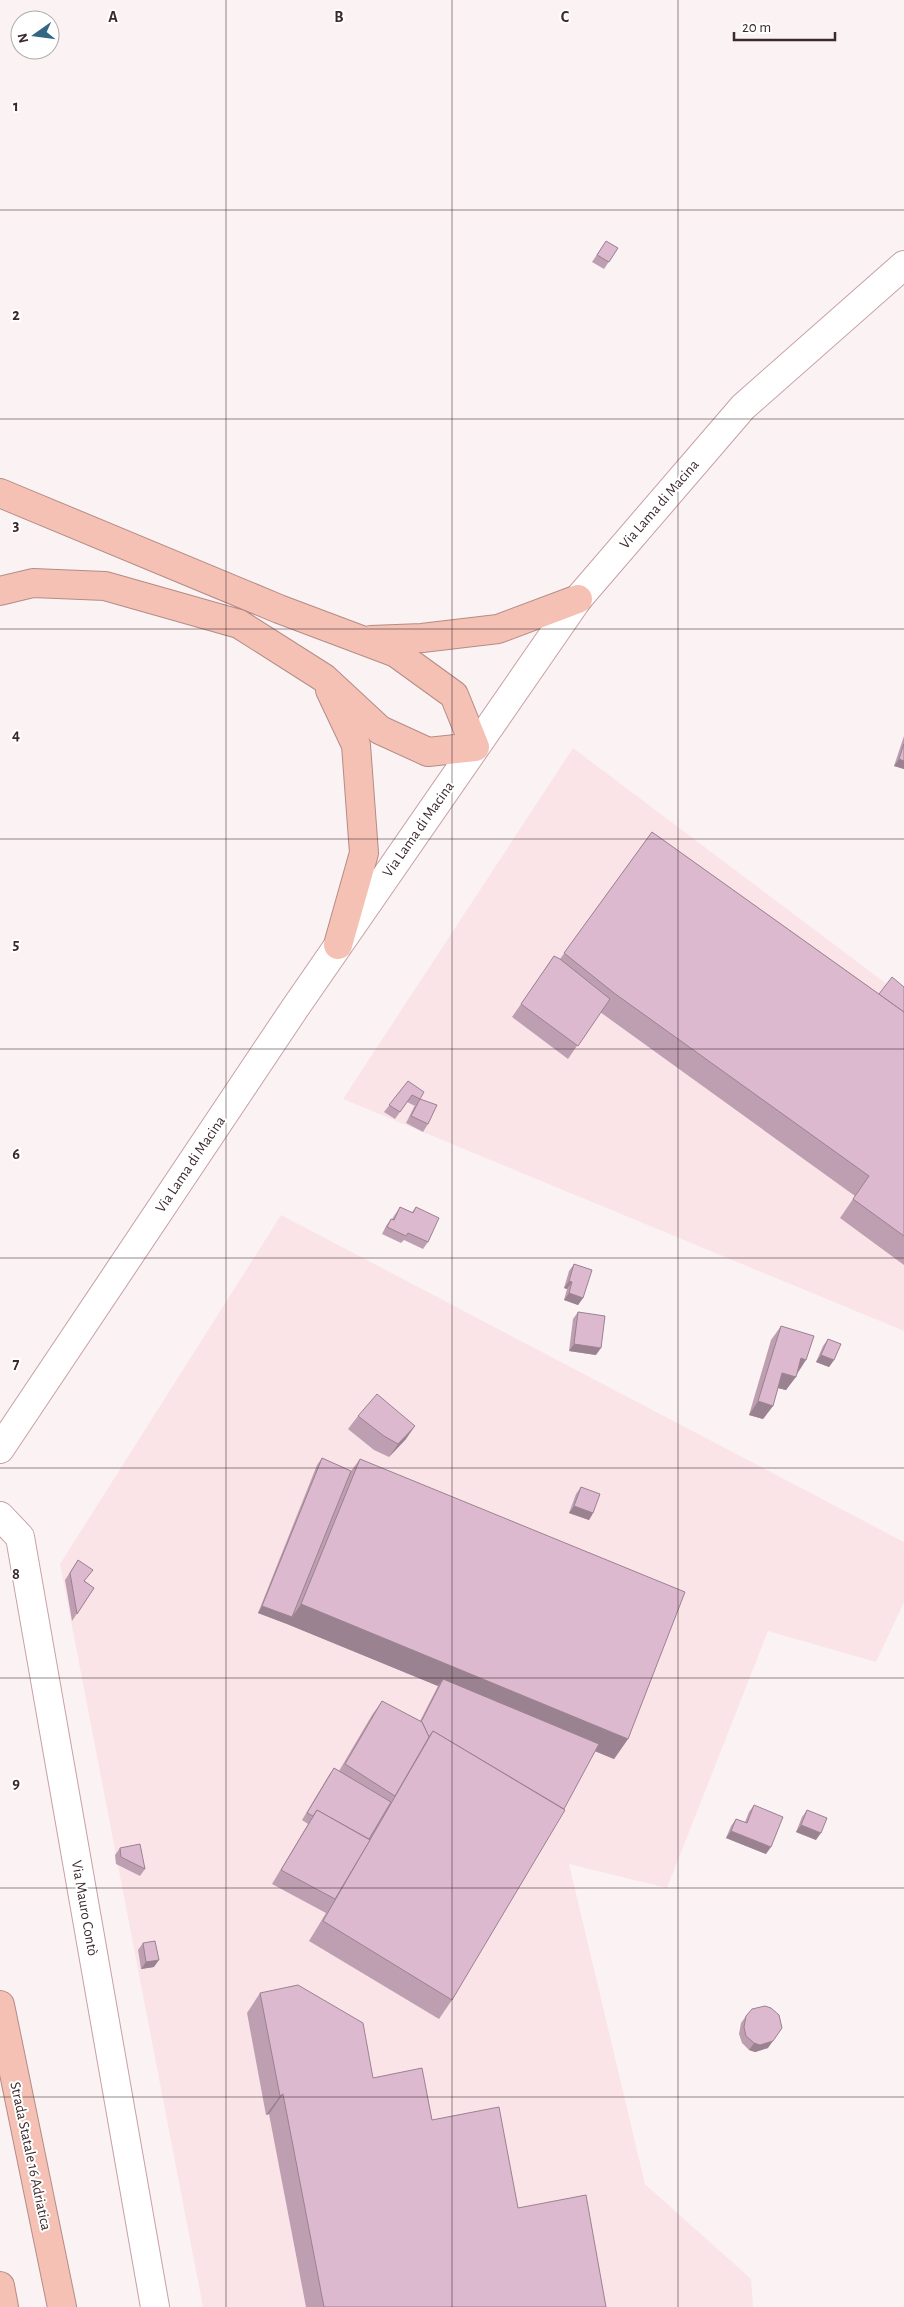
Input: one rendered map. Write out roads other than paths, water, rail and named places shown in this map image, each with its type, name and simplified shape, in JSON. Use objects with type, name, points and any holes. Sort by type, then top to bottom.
[{"type":"highway","points":[[0,493],[279,609],[396,653],[454,695],[475,747],[428,752],[380,730],[324,678],[239,624],[105,586],[33,583],[0,591]]},
{"type":"highway","points":[[362,640],[422,638],[498,630],[578,599]]},
{"type":"highway","points":[[324,678],[356,745],[364,853],[338,945]]},
{"type":"highway","name":"Strada Statale 16 Adriatica","points":[[0,2005],[62,2307]]},
{"type":"highway","points":[[0,2286],[4,2307]]},
{"type":"street","name":"Via Lama di Macina","points":[[0,1449],[338,945],[578,599],[743,407],[904,265]]},
{"type":"street","name":"Via Mauro Contò","points":[[0,1516],[20,1537],[155,2307]]}]
